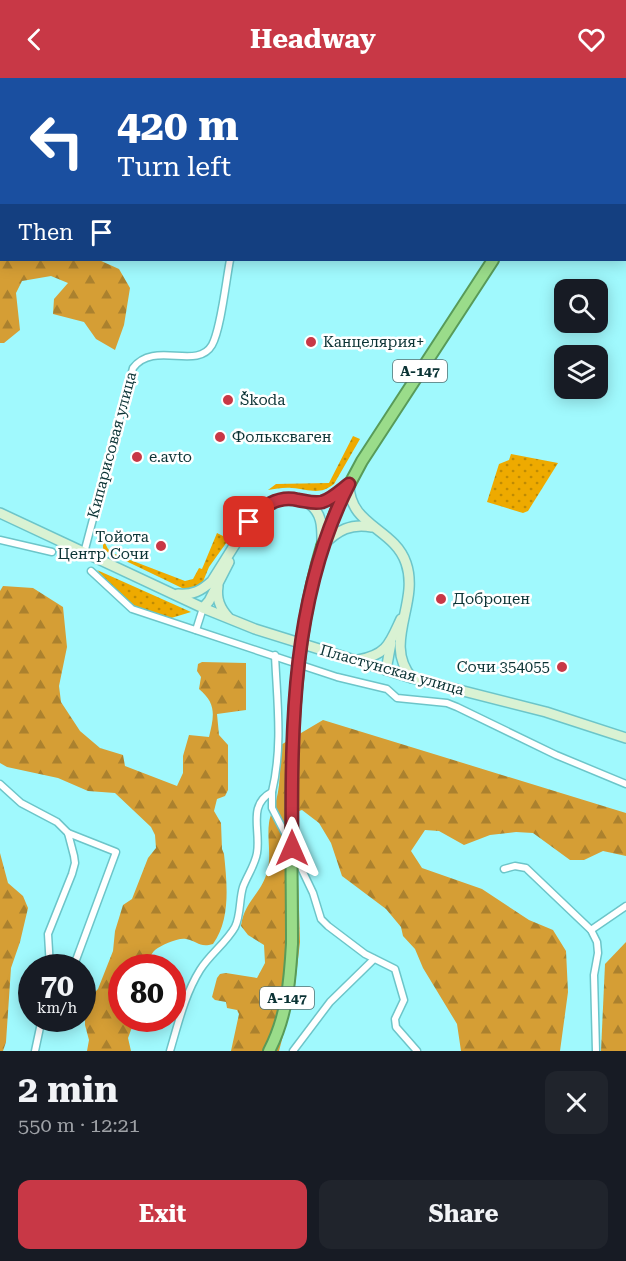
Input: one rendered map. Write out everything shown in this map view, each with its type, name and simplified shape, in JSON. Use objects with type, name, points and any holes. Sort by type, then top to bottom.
[{"type":"highway","name":"А-147","points":[[269,1051],[281,1022],[288,995],[292,943],[292,824],[298,671],[306,606],[322,546],[349,484],[381,430],[492,261]]},
{"type":"main road","name":"А-147","points":[[203,608],[232,548],[256,513],[270,503],[287,498],[323,501],[349,484]]},
{"type":"main road","points":[[349,484],[354,506],[364,520],[393,542],[406,562],[410,588],[406,609],[386,670]]},
{"type":"main road","name":"А-147","points":[[305,501],[318,513],[321,521],[322,546]]},
{"type":"main road","name":"Пластунская улица","points":[[0,513],[203,608],[255,629],[412,678],[546,712],[626,738]]},
{"type":"main road","points":[[322,546],[334,534],[347,527],[363,525],[373,527]]},
{"type":"main road","points":[[173,594],[192,594],[215,582],[220,606],[229,619]]},
{"type":"main road","points":[[355,660],[376,656],[395,644]]},
{"type":"main road","points":[[395,644],[401,663],[412,678]]},
{"type":"street","name":"Кипарисовая улица","points":[[84,553],[133,368],[142,358],[150,356],[197,356],[209,349],[216,336],[230,261]]},
{"type":"street","points":[[0,540],[52,552]]},
{"type":"street","points":[[91,571],[132,609],[337,677],[387,689],[397,698],[456,707],[555,755],[626,784]]},
{"type":"street","points":[[196,630],[203,608]]},
{"type":"street","points":[[275,655],[279,746],[272,808],[309,884],[321,919],[374,959],[395,969],[404,1000],[397,1011],[396,1027],[417,1051]]},
{"type":"street","points":[[0,784],[21,803],[57,822],[68,833],[116,852],[78,954]]},
{"type":"street","points":[[170,1051],[183,1007],[200,970],[227,939],[239,916],[243,888],[258,852],[258,806],[262,797],[272,792]]},
{"type":"street","points":[[49,954],[48,934],[75,863],[68,833]]},
{"type":"street","points":[[504,869],[515,866],[526,868],[591,930],[597,942],[598,953],[594,975],[596,1051]]},
{"type":"street","points":[[591,930],[626,906]]},
{"type":"street","points":[[293,1051],[330,1002],[374,959]]},
{"type":"street","points":[[35,1051],[39,1032]]},
{"type":"shaded area","points":[[353,436],[360,439],[334,484],[329,488],[319,491],[289,488],[268,490],[276,484],[329,483]]},
{"type":"shaded area","points":[[511,454],[558,463],[528,511],[523,513],[487,502],[499,464],[509,460]]},
{"type":"shaded area","points":[[217,533],[229,539],[209,567],[202,584],[189,589],[182,588],[103,550],[103,539],[112,553],[185,581],[193,579],[199,568],[202,569]]},
{"type":"shaded area","points":[[97,570],[191,612],[168,619],[132,607]]},
{"type":"green space","points":[[0,261],[101,261],[119,269],[130,288],[124,325],[115,350],[96,339],[84,322],[53,314],[54,299],[68,283],[51,276],[22,281],[16,293],[20,330],[4,343],[0,343]]},
{"type":"green space","points":[[3,586],[33,588],[63,607],[67,647],[59,686],[61,702],[80,731],[100,748],[123,755],[125,766],[177,786],[183,773],[183,756],[189,735],[209,737],[212,723],[211,705],[199,689],[201,677],[197,671],[198,664],[202,662],[246,663],[246,710],[217,714],[219,735],[228,745],[228,790],[225,796],[217,799],[214,811],[221,823],[226,900],[223,923],[213,944],[201,945],[183,939],[161,946],[152,954],[112,954],[115,931],[123,905],[132,899],[148,858],[156,848],[155,835],[151,827],[115,793],[88,791],[58,778],[7,767],[0,763],[0,591]]},
{"type":"green space","points":[[323,720],[626,813],[626,856],[603,851],[584,860],[570,860],[533,833],[516,832],[490,835],[464,845],[439,831],[425,830],[411,851],[422,868],[482,889],[529,920],[553,930],[566,951],[568,992],[560,1051],[461,1051],[457,1024],[423,968],[415,949],[403,936],[401,927],[386,909],[342,876],[331,843],[319,823],[302,810],[296,812],[300,942],[294,994],[279,1051],[231,1051],[239,1014],[237,1010],[227,1008],[226,1002],[215,1000],[212,997],[220,974],[257,978],[265,963],[264,945],[248,935],[241,926],[246,910],[262,885],[268,869],[269,823],[278,794],[279,746]]},
{"type":"green space","points":[[0,853],[8,883],[23,896],[28,908],[11,968],[6,1042],[3,1051],[0,1051]]},
{"type":"green space","points":[[626,942],[626,1051],[601,1051],[605,964]]},
{"type":"green space","points":[[108,964],[108,1032],[130,1032],[128,1038],[131,1051],[87,1051],[89,1040],[87,1032],[96,1032],[96,991]]},
{"type":"place","name":"Канцелярия+","points":[[311,342]]},
{"type":"place","name":"Škoda","points":[[228,400]]},
{"type":"place","name":"Фольксваген","points":[[220,437]]},
{"type":"place","name":"e.avto","points":[[137,457]]},
{"type":"place","name":"Тойота Центр Сочи","points":[[161,546]]},
{"type":"place","name":"Доброцен","points":[[441,599]]},
{"type":"place","name":"Сочи 354055","points":[[562,667]]},
{"type":"route","points":[[249,522],[256,513],[270,503],[287,498],[317,503],[329,499],[349,484],[322,546],[306,606],[298,671],[292,848]]}]
